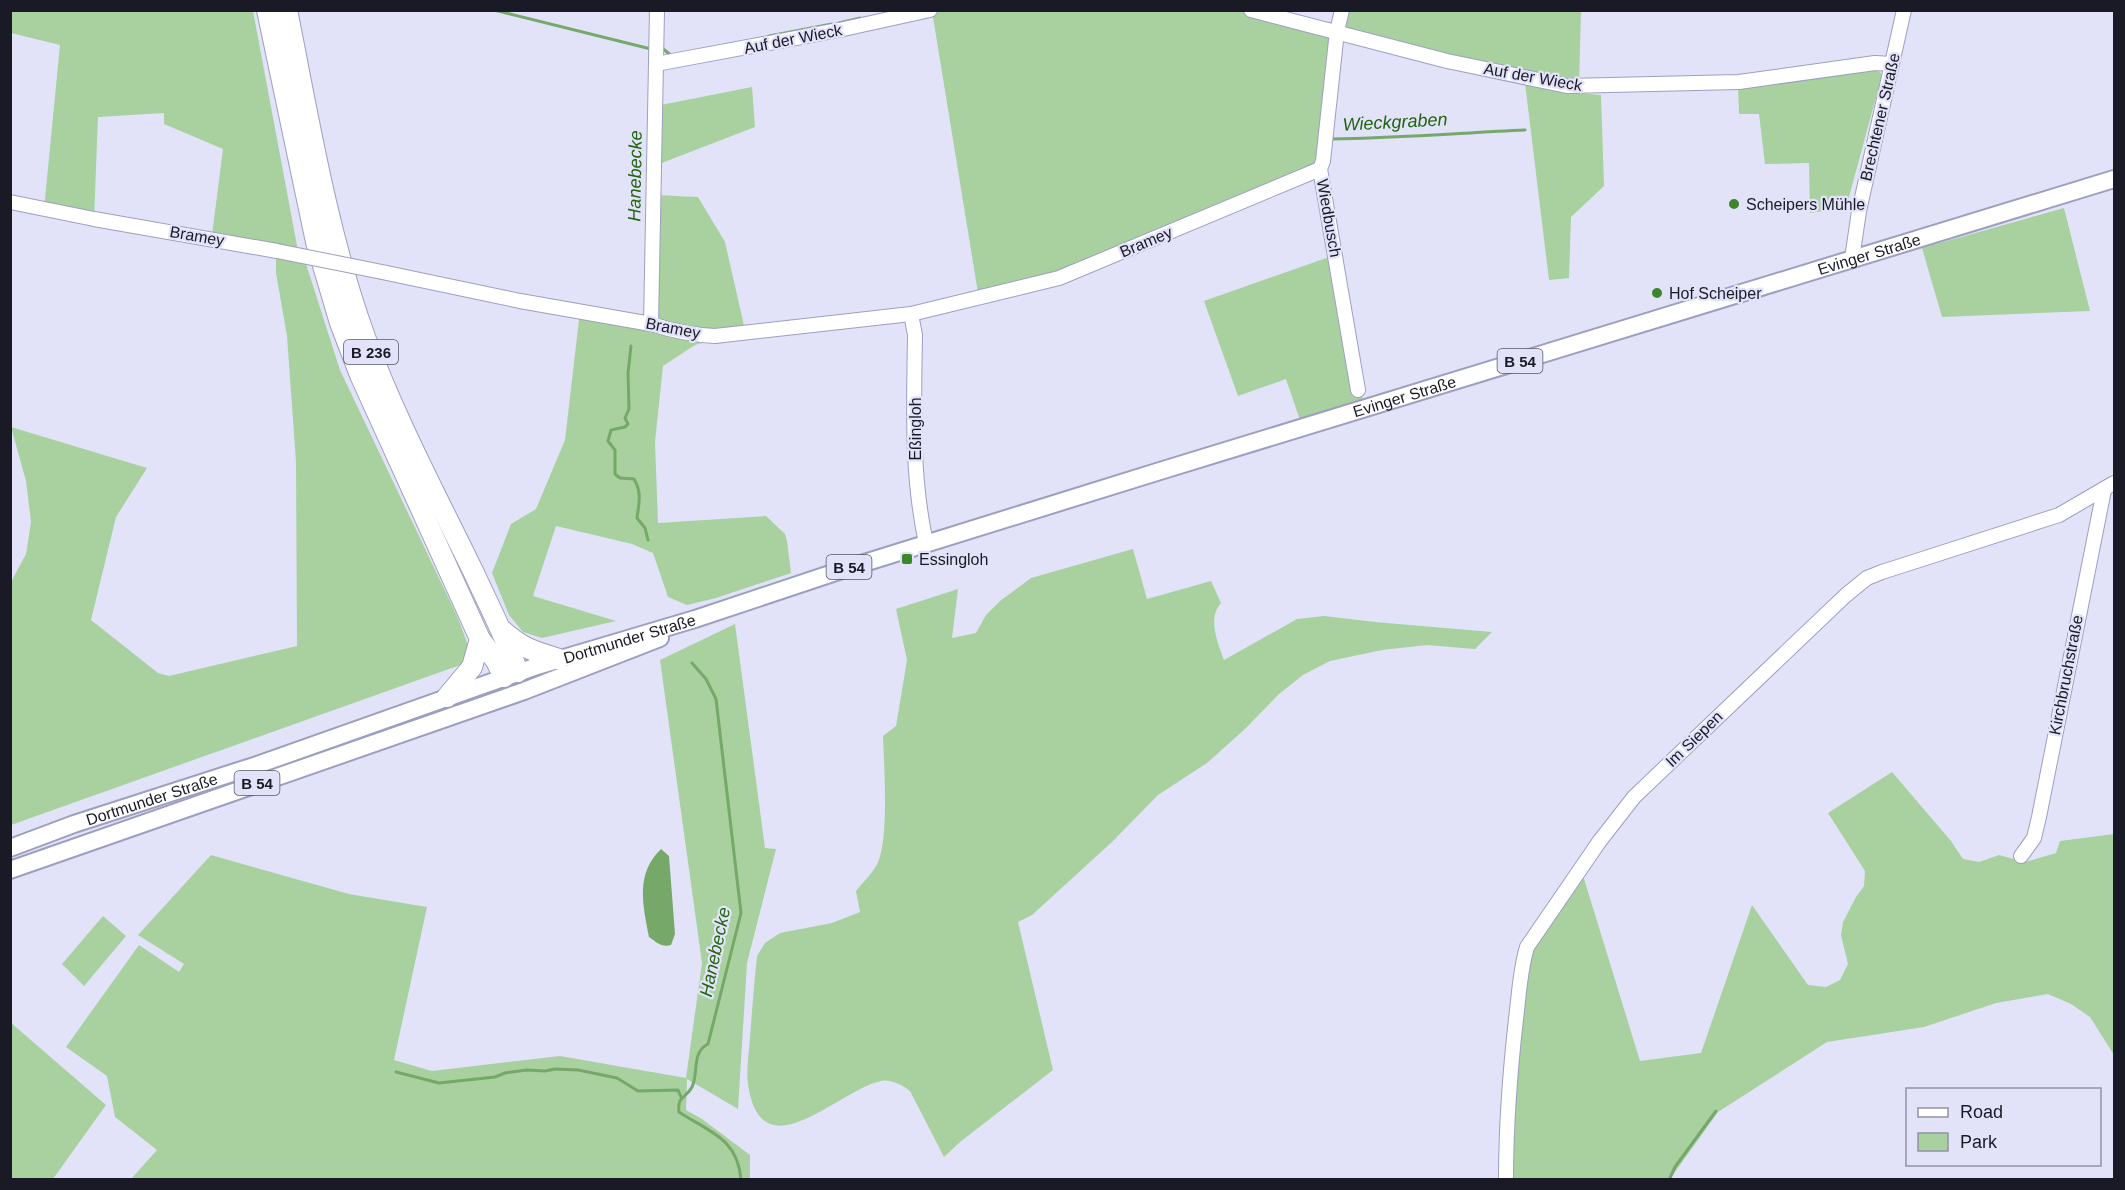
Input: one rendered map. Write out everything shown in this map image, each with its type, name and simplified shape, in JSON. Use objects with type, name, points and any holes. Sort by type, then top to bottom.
[{"type":"highway","name":"B 236","points":[[267,10],[316,242],[340,323],[360,375],[480,639],[513,684]]},
{"type":"highway","name":"B 236","points":[[287,10],[331,221],[348,286],[366,339],[405,431],[500,628],[513,684]]},
{"type":"highway","points":[[500,628],[518,644],[559,659]]},
{"type":"highway","points":[[447,697],[472,667],[480,639]]},
{"type":"main road","name":"Evinger Straße","points":[[695,619],[926,543],[2115,178]]},
{"type":"main road","name":"Dortmunder Straße","points":[[10,848],[74,824],[257,765],[447,697],[513,684],[559,659],[695,619]]},
{"type":"main road","name":"Dortmunder Straße","points":[[10,870],[513,684],[655,641],[695,619]]},
{"type":"street","points":[[651,324],[657,10]]},
{"type":"street","name":"Auf der Wieck","points":[[656,64],[839,30],[930,10]]},
{"type":"street","name":"Auf der Wieck","points":[[1251,10],[1447,61],[1567,87],[1739,82],[1875,63],[1892,64]]},
{"type":"street","name":"Wiedbusch","points":[[1342,10],[1337,31],[1323,161],[1320,169],[1358,390]]},
{"type":"street","name":"Brechtener Straße","points":[[1852,259],[1859,211],[1904,10]]},
{"type":"street","name":"Bramey","points":[[10,202],[277,251],[520,301],[651,324],[672,331],[716,336],[911,314],[1059,278],[1320,169]]},
{"type":"street","name":"Eßingloh","points":[[911,314],[915,335],[915,481],[926,543]]},
{"type":"street","name":"Kirchbruchstraße","points":[[2021,856],[2034,838],[2109,487]]},
{"type":"street","name":"Im Siepen","points":[[1506,1179],[1513,1049],[1523,961],[1527,947],[1599,842],[1634,797],[1766,670],[1867,578],[2059,515],[2109,487]]},
{"type":"green space","points":[[11,11],[253,11],[298,251],[212,235],[223,149],[164,124],[164,113],[98,117],[94,219],[44,209],[60,45],[11,33]]},
{"type":"green space","points":[[932,11],[1263,11],[1337,31],[1323,161],[1059,278],[979,299]]},
{"type":"green space","points":[[1342,11],[1581,11],[1579,85],[1337,31]]},
{"type":"green space","points":[[1873,69],[1882,75],[1846,208],[1810,213],[1809,163],[1765,164],[1759,114],[1739,114],[1738,86]]},
{"type":"green space","points":[[1525,83],[1601,95],[1604,186],[1571,217],[1569,278],[1549,280]]},
{"type":"green space","points":[[752,87],[755,127],[654,166],[656,106]]},
{"type":"green space","points":[[654,195],[698,197],[725,242],[745,330],[695,345],[663,366],[655,442],[658,523],[766,516],[785,534],[791,573],[716,598],[687,605],[668,597],[653,553],[632,544],[556,526],[533,596],[616,621],[542,638],[523,632],[509,615],[492,573],[511,524],[536,509],[565,440],[580,311],[651,323]]},
{"type":"green space","points":[[2064,208],[2090,311],[1942,317],[1922,248]]},
{"type":"green space","points":[[1335,255],[1364,406],[1302,426],[1286,379],[1238,396],[1204,301]]},
{"type":"green space","points":[[276,257],[306,264],[340,370],[458,618],[470,651],[463,664],[11,825],[11,582],[26,554],[31,522],[26,481],[11,427],[147,468],[116,517],[91,620],[158,673],[169,676],[297,646],[296,462],[287,336],[276,273]]},
{"type":"green space","points":[[1133,549],[1147,599],[1211,581],[1221,603],[1217,609],[1214,624],[1224,660],[1297,619],[1324,616],[1492,632],[1475,649],[1427,645],[1382,650],[1330,661],[1303,675],[1279,694],[1207,763],[1158,795],[1112,842],[1032,915],[1018,922],[1053,1070],[944,1157],[910,1091],[889,1081],[863,1087],[803,1120],[784,1125],[768,1123],[756,1110],[747,1078],[757,956],[765,943],[780,933],[832,923],[860,912],[856,891],[878,862],[884,836],[883,736],[896,726],[907,660],[896,609],[958,589],[952,638],[976,633],[986,615],[1000,601],[1031,578]]},
{"type":"green space","points":[[735,624],[765,848],[776,849],[747,963],[738,1109],[687,1079],[686,1110],[702,1119],[750,1155],[750,1179],[131,1179],[157,1150],[115,1117],[107,1076],[66,1047],[139,945],[179,972],[184,964],[138,935],[211,855],[349,894],[427,907],[394,1060],[432,1071],[560,1056],[686,1078],[702,963],[660,660]]},
{"type":"green space","points":[[1892,772],[1951,841],[1963,859],[1979,862],[1999,855],[2025,862],[2056,853],[2060,841],[2114,834],[2114,1055],[2090,1017],[2071,1004],[2048,994],[1996,1003],[1924,1027],[1827,1042],[1718,1112],[1670,1179],[1511,1179],[1525,964],[1531,944],[1581,869],[1640,1061],[1701,1053],[1752,905],[1808,985],[1826,987],[1840,980],[1848,964],[1841,935],[1843,922],[1864,886],[1865,871],[1828,813]]},
{"type":"green space","points":[[103,916],[126,936],[84,986],[62,964]]},
{"type":"green space","points":[[10,1022],[106,1105],[53,1179],[11,1179]]},
{"type":"shaded area","points":[[661,849],[669,856],[675,934],[671,945],[668,946],[659,944],[649,937],[643,902],[647,869]]},
{"type":"waterway","name":"Hanebecke","points":[[494,10],[651,49],[651,51]]},
{"type":"waterway","points":[[839,23],[860,18]]},
{"type":"waterway","points":[[769,36],[832,24]]},
{"type":"waterway","points":[[662,48],[672,56]]},
{"type":"waterway","name":"Wieckgraben","points":[[1332,136],[1331,139],[1404,137],[1525,130]]},
{"type":"waterway","name":"Hanebecke","points":[[631,346],[628,373],[629,409],[625,418],[628,424],[625,427],[611,430],[608,441],[615,450],[615,474],[620,478],[634,479],[637,484],[639,498],[637,518],[645,528],[648,540]]},
{"type":"waterway","name":"Hanebecke","points":[[692,663],[706,679],[716,699],[741,913],[708,1044],[699,1052],[694,1081],[690,1091],[679,1103],[679,1112],[711,1131],[728,1145],[739,1166],[741,1180]]},
{"type":"waterway","points":[[396,1072],[439,1083],[495,1077],[527,1070],[578,1070],[617,1078],[638,1091],[678,1090],[681,1097]]},
{"type":"waterway","points":[[1669,1180],[1675,1167],[1716,1111]]},
{"type":"place","name":"Scheipers Mühle","points":[[1734,204]]},
{"type":"place","name":"Hof Scheiper","points":[[1657,293]]},
{"type":"place","name":"Essingloh","points":[[907,559]]}]
